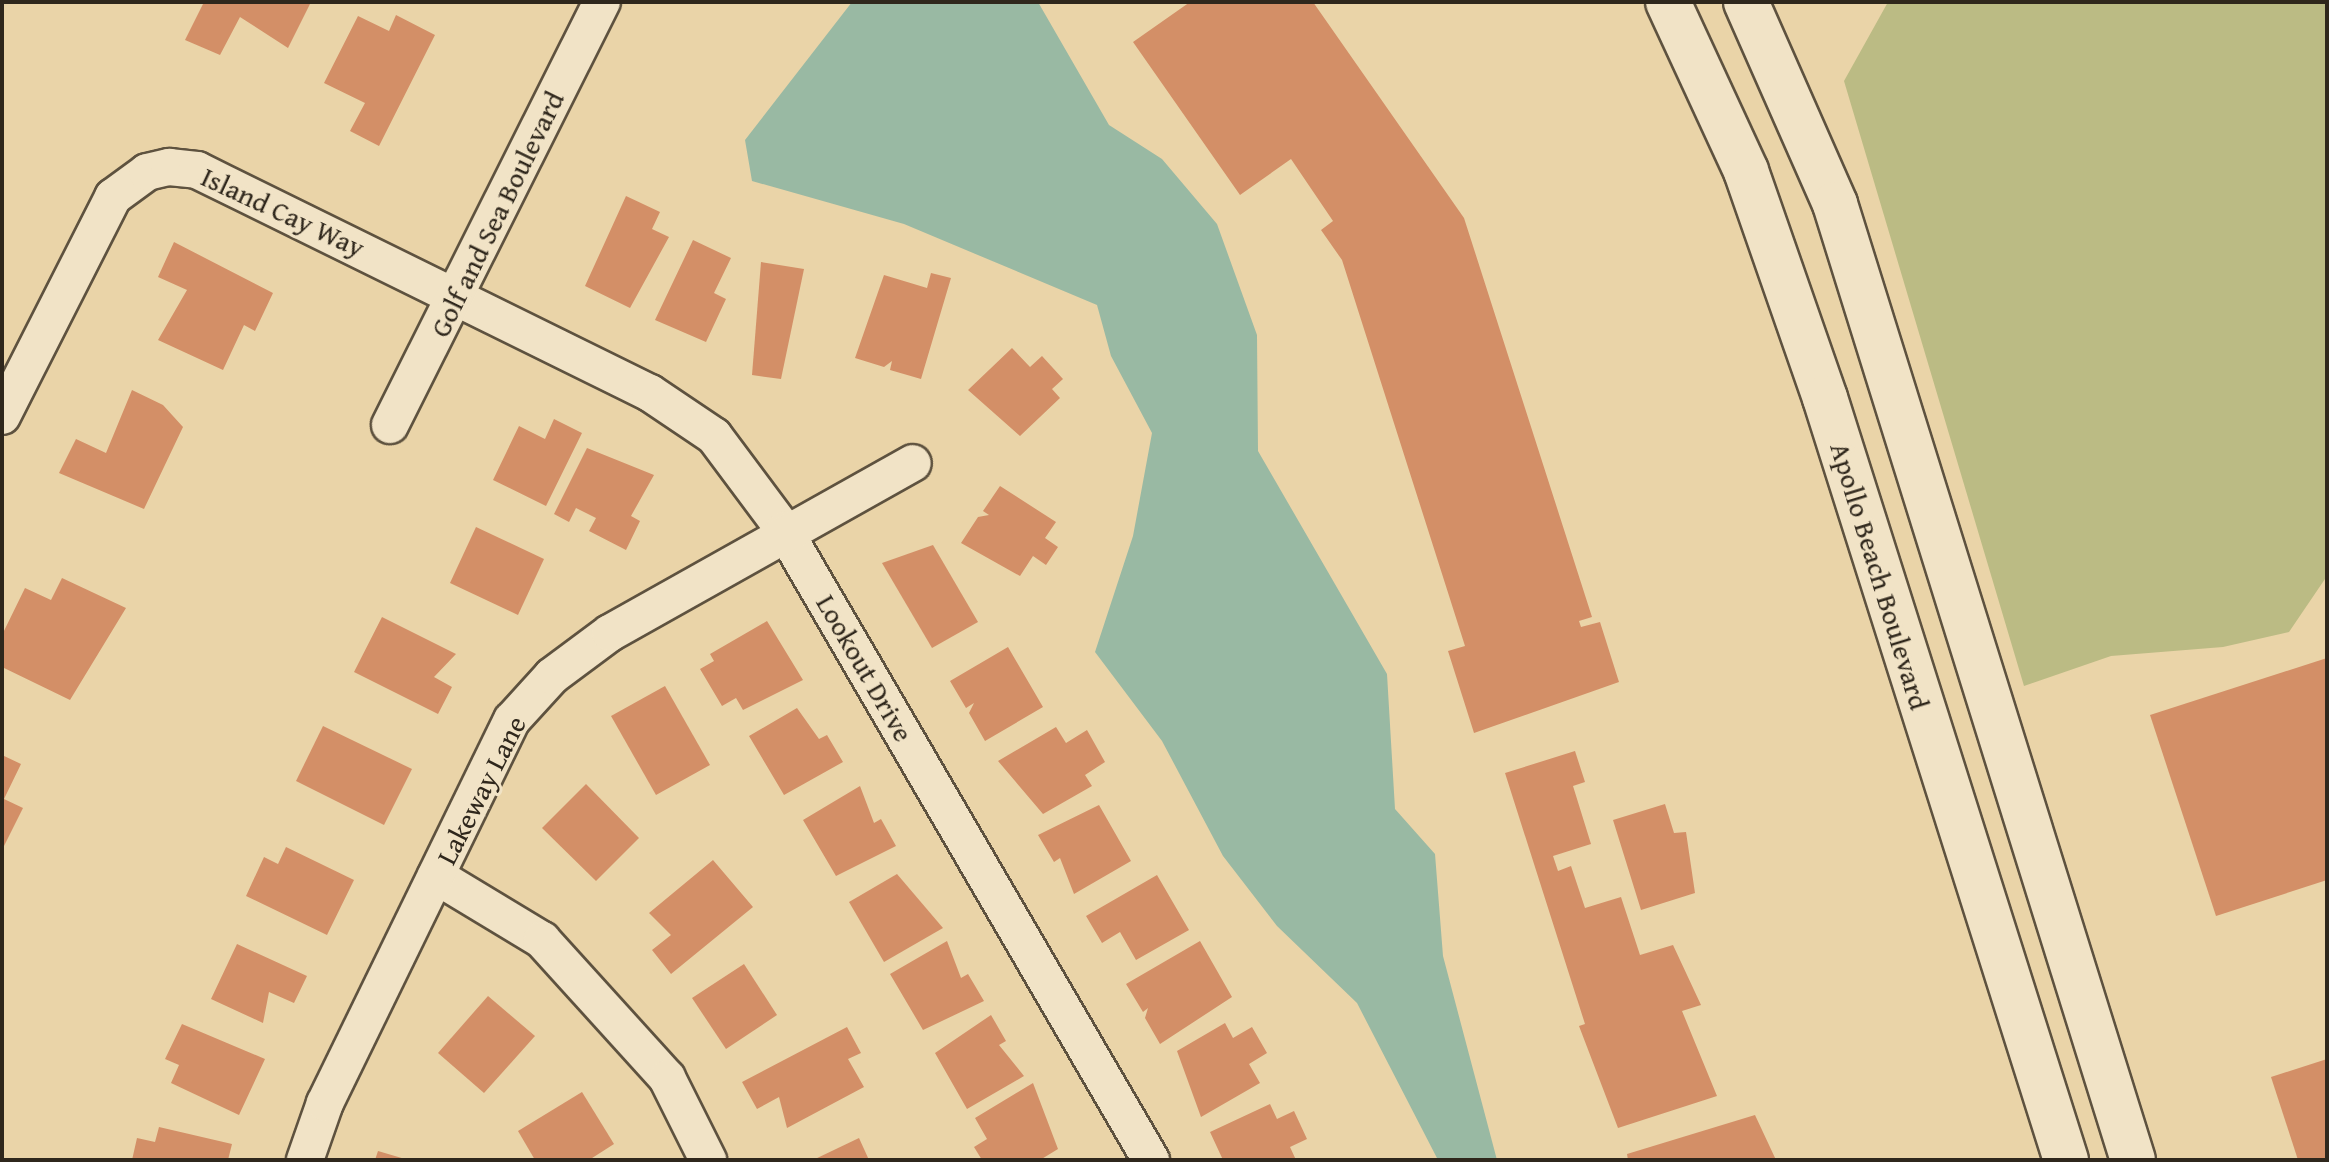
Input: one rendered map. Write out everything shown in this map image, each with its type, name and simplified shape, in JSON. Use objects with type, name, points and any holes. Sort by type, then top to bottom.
[{"type":"main road","name":"Apollo Beach Boulevard","points":[[1668,2],[1746,171],[1825,398],[2066,1160]]},
{"type":"main road","points":[[1746,2],[1835,204],[2133,1160]]},
{"type":"street","name":"Golf and Sea Boulevard","points":[[390,425],[458,295],[602,2]]},
{"type":"street","name":"Island Cay Way","points":[[2,416],[113,197],[147,172],[197,170],[458,295]]},
{"type":"street","name":"Lookout Drive","points":[[458,295],[650,393],[714,436],[784,530],[1151,1160]]},
{"type":"street","name":"Lakeway Lane","points":[[305,1160],[325,1103],[512,720],[552,676],[610,633],[784,530],[913,463]]},
{"type":"street","points":[[436,876],[542,940],[667,1078],[708,1160]]},
{"type":"green space","points":[[1888,2],[2327,2],[2327,576],[2289,632],[2223,647],[2111,656],[2024,686],[1844,81]]},
{"type":"shaded area","points":[[852,2],[1038,2],[1109,125],[1162,159],[1217,224],[1257,335],[1258,451],[1387,674],[1395,809],[1435,854],[1443,956],[1497,1160],[1438,1160],[1357,1003],[1277,926],[1223,856],[1162,741],[1095,652],[1133,536],[1152,433],[1111,356],[1097,305],[904,224],[752,181],[745,140]]},
{"type":"building","points":[[204,2],[311,2],[288,48],[240,17],[220,55],[185,40]]},
{"type":"building","points":[[1190,2],[1313,2],[1464,218],[1592,617],[1579,621],[1581,627],[1600,622],[1619,682],[1474,733],[1448,651],[1465,646],[1342,260],[1321,230],[1333,221],[1291,159],[1240,195],[1133,42]]},
{"type":"building","points":[[396,15],[435,35],[379,146],[350,131],[365,103],[324,83],[358,16],[389,31]]},
{"type":"building","points":[[626,196],[660,212],[652,229],[669,237],[630,308],[585,286]]},
{"type":"building","points":[[693,240],[731,258],[714,293],[726,299],[706,342],[655,320]]},
{"type":"building","points":[[174,242],[273,293],[255,331],[244,325],[223,370],[158,340],[187,290],[158,277]]},
{"type":"building","points":[[761,262],[804,269],[781,379],[752,375]]},
{"type":"building","points":[[931,273],[951,278],[921,379],[890,370],[892,361],[884,367],[855,358],[884,275],[927,288]]},
{"type":"building","points":[[1012,348],[1030,367],[1042,356],[1063,379],[1052,389],[1060,398],[1020,436],[968,390]]},
{"type":"building","points":[[132,390],[163,405],[183,427],[144,509],[59,473],[76,439],[106,453]]},
{"type":"building","points":[[554,419],[582,433],[546,506],[493,480],[519,426],[545,439]]},
{"type":"building","points":[[587,448],[654,475],[631,516],[640,521],[626,550],[589,531],[596,518],[576,508],[569,522],[554,514]]},
{"type":"building","points":[[1000,486],[1056,522],[1045,538],[1058,547],[1046,565],[1033,556],[1020,576],[961,543],[978,517],[989,515],[983,511]]},
{"type":"building","points":[[476,527],[544,559],[518,615],[450,583]]},
{"type":"building","points":[[933,545],[978,622],[932,648],[882,563]]},
{"type":"building","points":[[62,578],[126,608],[70,700],[2,667],[2,635],[25,588],[51,600]]},
{"type":"building","points":[[382,617],[456,654],[434,677],[452,687],[438,714],[354,672]]},
{"type":"building","points":[[767,621],[803,680],[743,710],[736,698],[722,706],[700,669],[714,661],[710,654]]},
{"type":"building","points":[[1008,647],[1043,707],[985,741],[969,713],[974,703],[966,708],[950,681]]},
{"type":"building","points":[[2327,658],[2327,880],[2216,916],[2150,715]]},
{"type":"building","points":[[665,686],[710,765],[656,795],[611,716]]},
{"type":"building","points":[[797,708],[819,739],[827,735],[843,762],[784,795],[749,736]]},
{"type":"building","points":[[323,726],[412,769],[384,825],[296,781]]},
{"type":"building","points":[[1056,727],[1066,743],[1087,730],[1105,762],[1085,775],[1092,786],[1043,814],[998,761]]},
{"type":"building","points":[[1575,751],[1585,782],[1573,786],[1591,844],[1553,856],[1558,871],[1571,866],[1585,908],[1621,897],[1640,955],[1673,945],[1701,1005],[1682,1011],[1717,1096],[1618,1128],[1579,1026],[1585,1024],[1505,773]]},
{"type":"building","points":[[2,755],[21,764],[4,799],[23,808],[2,850]]},
{"type":"building","points":[[586,784],[639,838],[596,881],[542,828]]},
{"type":"building","points":[[860,786],[874,823],[881,819],[896,846],[836,876],[803,820]]},
{"type":"building","points":[[1665,804],[1674,833],[1686,832],[1695,893],[1641,910],[1613,820]]},
{"type":"building","points":[[1099,805],[1131,861],[1074,894],[1060,858],[1054,862],[1038,835]]},
{"type":"building","points":[[286,847],[354,880],[327,935],[246,896],[264,857],[278,864]]},
{"type":"building","points":[[713,860],[753,907],[671,974],[652,950],[671,935],[649,913]]},
{"type":"building","points":[[897,874],[943,928],[884,962],[849,902]]},
{"type":"building","points":[[1157,875],[1189,930],[1136,960],[1120,932],[1102,943],[1086,916]]},
{"type":"building","points":[[947,941],[961,978],[968,974],[984,1001],[923,1030],[890,974]]},
{"type":"building","points":[[1200,941],[1232,997],[1160,1044],[1145,1018],[1148,1008],[1143,1012],[1126,984]]},
{"type":"building","points":[[237,944],[307,976],[294,1003],[269,992],[263,1023],[211,999]]},
{"type":"building","points":[[744,964],[777,1015],[726,1049],[692,998]]},
{"type":"building","points":[[488,996],[535,1036],[484,1093],[438,1053]]},
{"type":"building","points":[[991,1015],[1006,1041],[999,1045],[1024,1076],[967,1109],[935,1053]]},
{"type":"building","points":[[1225,1023],[1233,1038],[1252,1027],[1267,1053],[1249,1064],[1260,1083],[1201,1117],[1177,1051]]},
{"type":"building","points":[[182,1024],[265,1059],[239,1115],[171,1083],[179,1065],[165,1059]]},
{"type":"building","points":[[847,1027],[861,1053],[848,1059],[864,1087],[787,1128],[779,1097],[757,1109],[742,1082]]},
{"type":"building","points":[[2327,1059],[2327,1160],[2298,1160],[2271,1077]]},
{"type":"building","points":[[1033,1083],[1058,1149],[1040,1160],[982,1160],[974,1147],[987,1139],[975,1118]]},
{"type":"building","points":[[582,1092],[614,1144],[589,1160],[535,1160],[518,1131]]},
{"type":"building","points":[[1270,1104],[1277,1119],[1294,1111],[1307,1139],[1290,1147],[1296,1160],[1223,1160],[1210,1132]]},
{"type":"building","points":[[1755,1115],[1776,1160],[1628,1160],[1627,1154]]},
{"type":"building","points":[[159,1127],[232,1144],[228,1160],[132,1160],[137,1138],[155,1142]]},
{"type":"building","points":[[859,1138],[869,1160],[813,1160]]},
{"type":"building","points":[[378,1151],[405,1159],[375,1160]]}]
